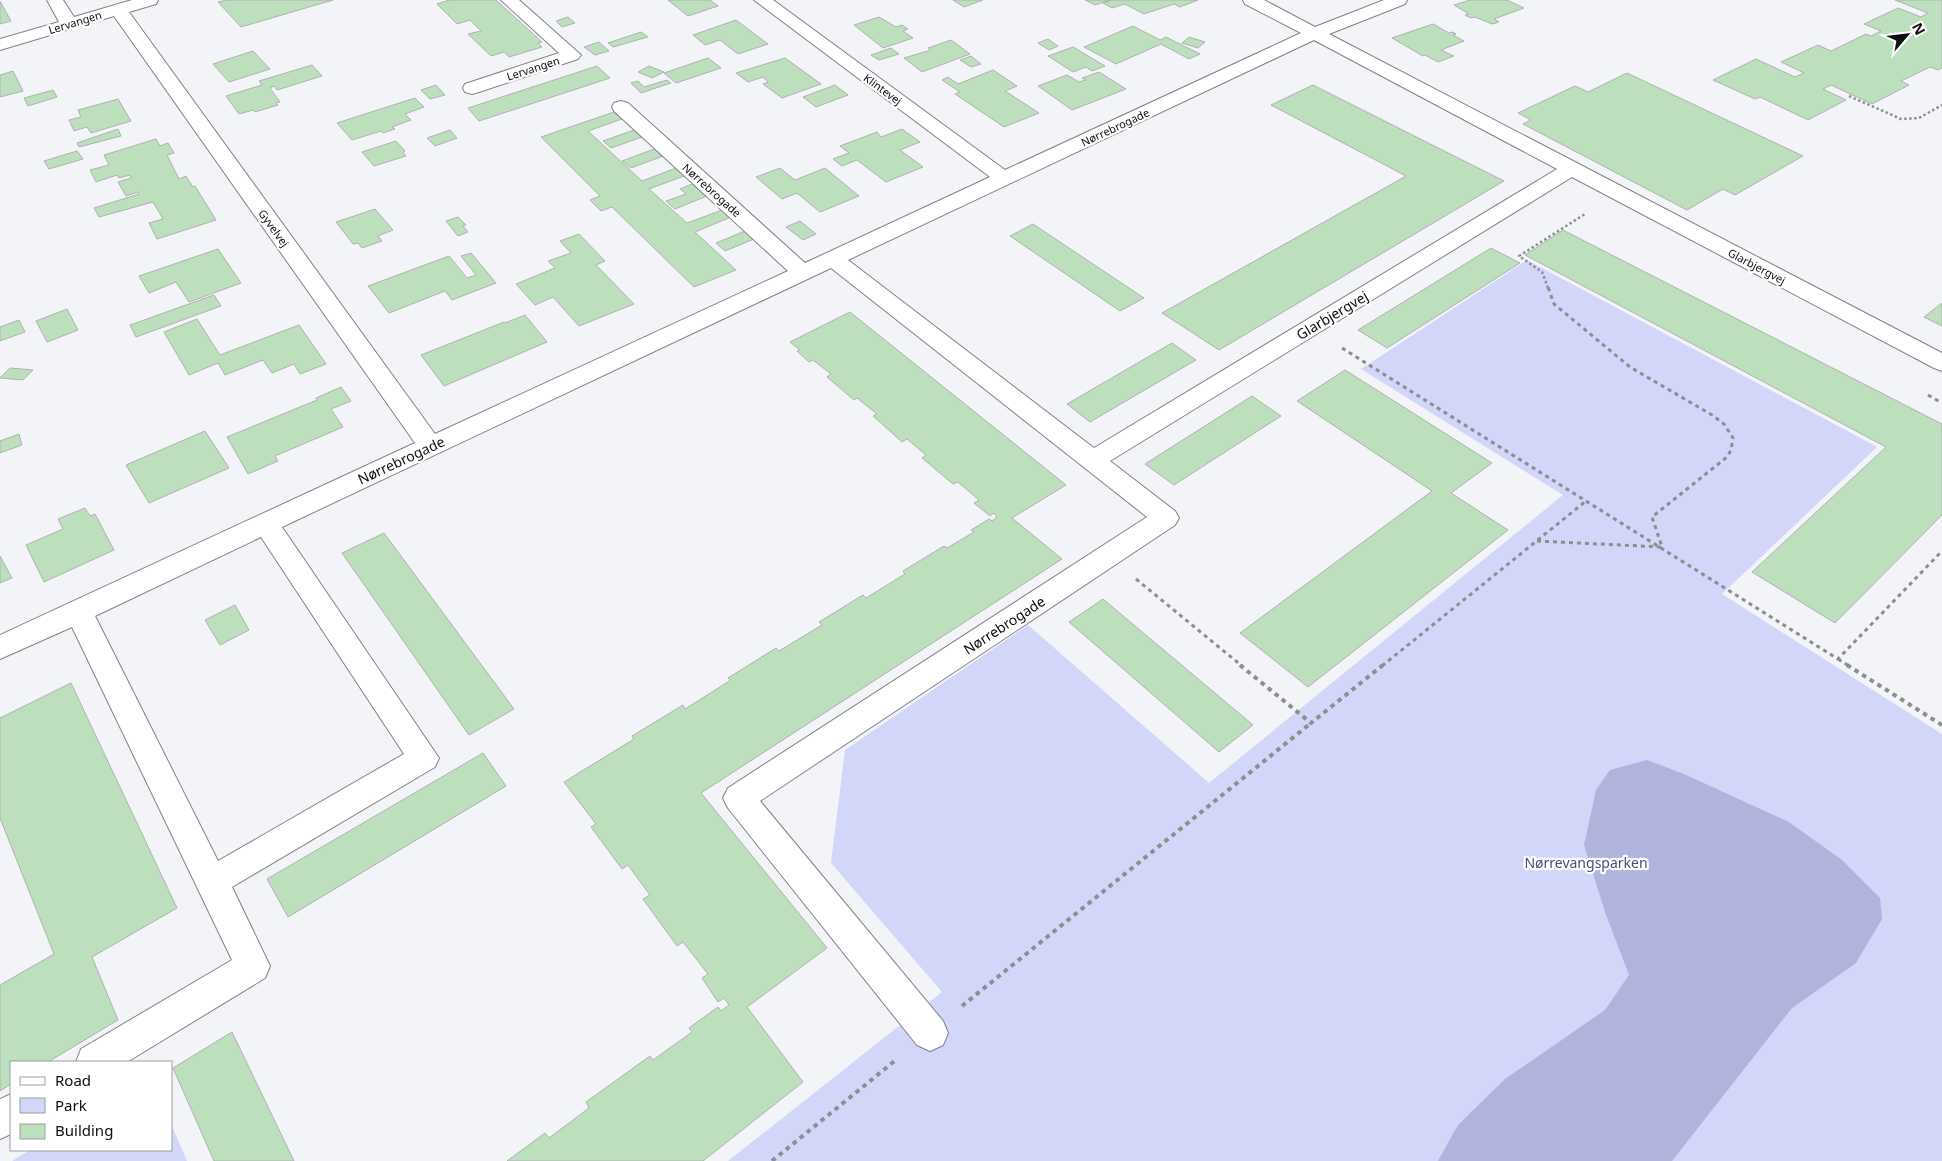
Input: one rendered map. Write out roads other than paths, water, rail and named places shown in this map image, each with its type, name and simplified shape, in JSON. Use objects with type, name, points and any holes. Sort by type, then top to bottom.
[{"type":"street","points":[[55,0],[69,24]]},
{"type":"street","name":"Lervangen","points":[[0,45],[150,0]]},
{"type":"street","name":"Lervangen","points":[[472,88],[572,55],[509,0]]},
{"type":"street","name":"Klintevej","points":[[762,0],[1005,179]]},
{"type":"street","name":"Glarbjergvej","points":[[1251,0],[1942,363]]},
{"type":"street","name":"Nørrebrogade","points":[[0,648],[1315,34],[1399,0]]},
{"type":"street","name":"Gyvelvej","points":[[118,9],[431,447]]},
{"type":"street","name":"Nørrebrogade","points":[[621,107],[803,272]]},
{"type":"street","name":"Glarbjergvej","points":[[1092,461],[1572,168]]},
{"type":"street","name":"Nørrebrogade","points":[[832,258],[1166,518],[740,798],[930,1032]]},
{"type":"street","points":[[211,882],[424,758],[266,524]]},
{"type":"street","points":[[79,611],[252,966],[96,1061]]},
{"type":"park label","name":"Nørrevangsparken","points":[[1586,862]]}]
